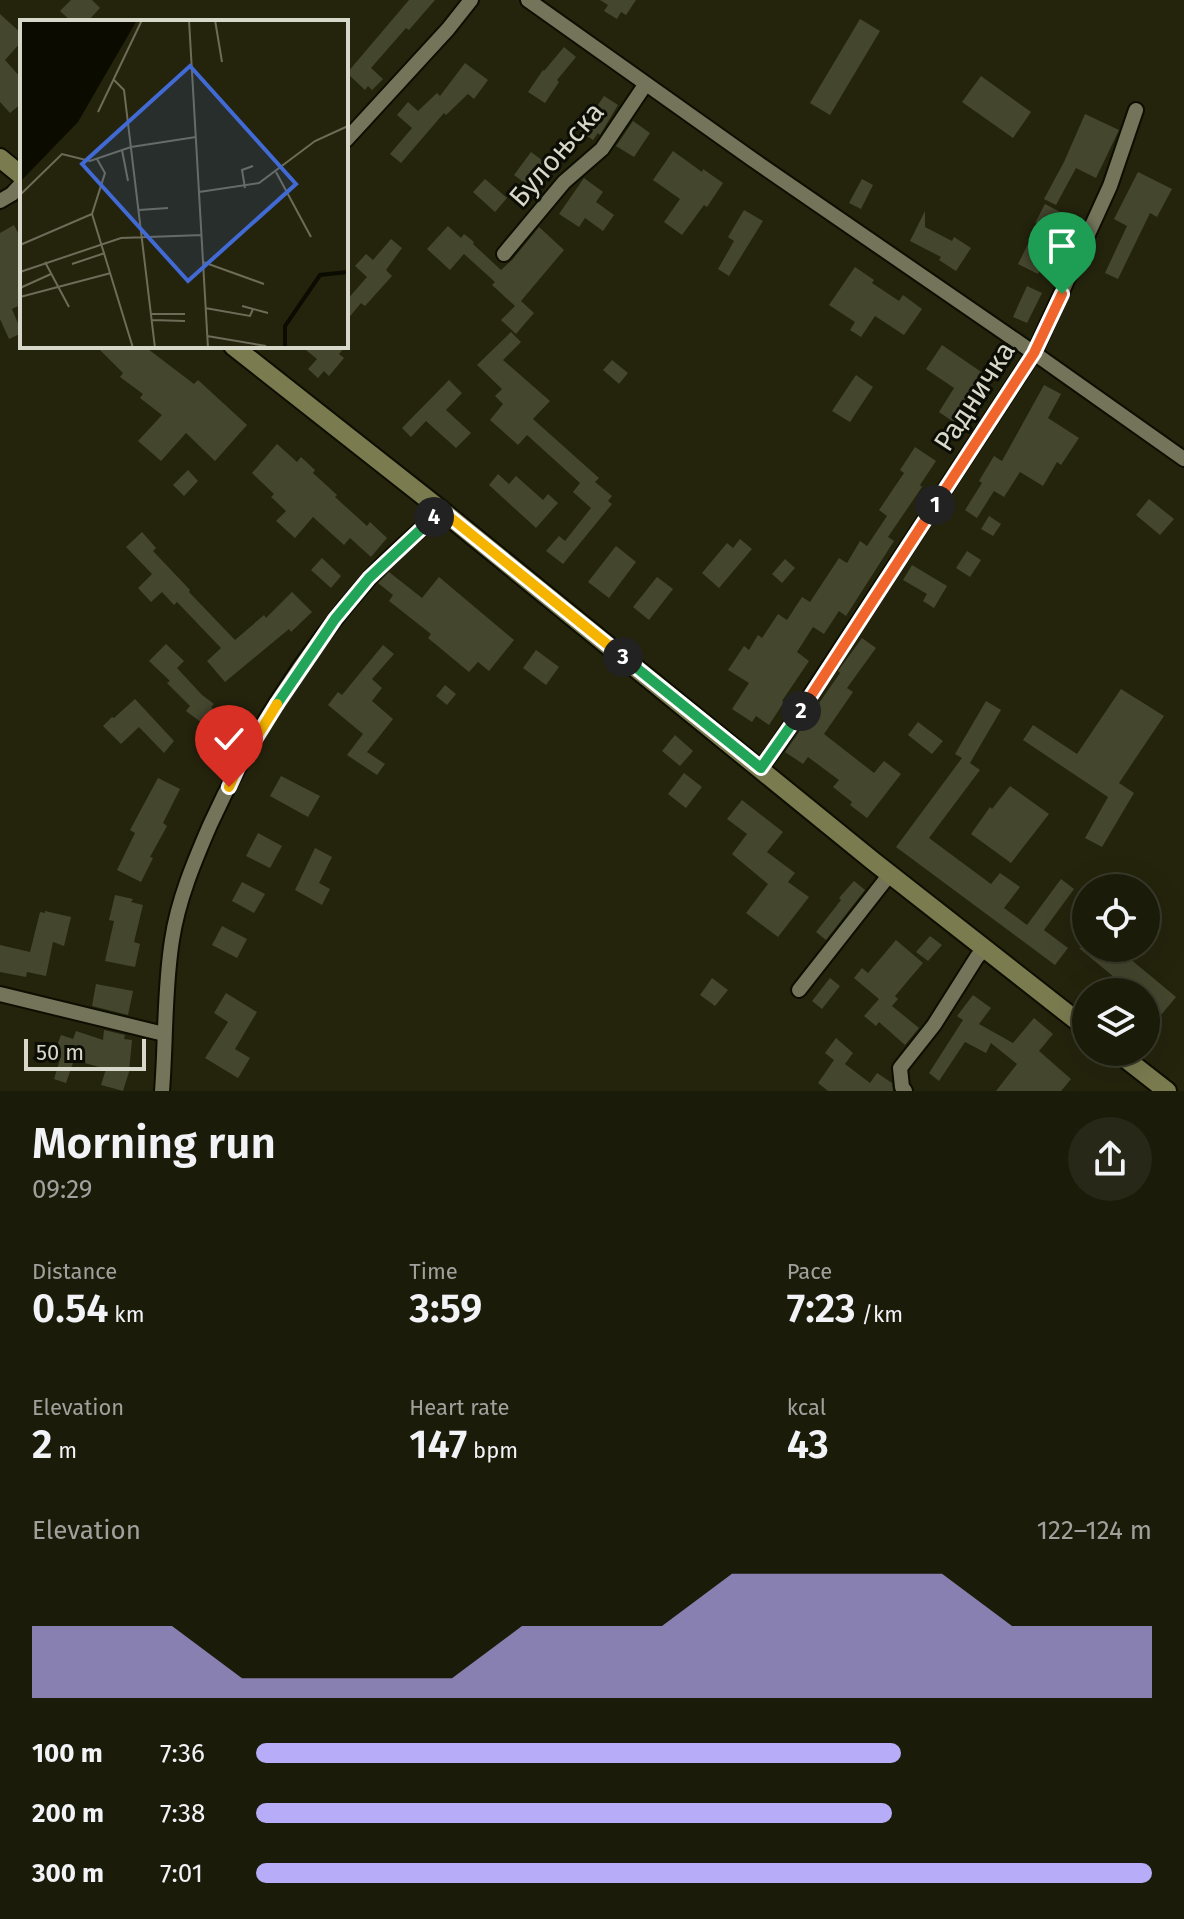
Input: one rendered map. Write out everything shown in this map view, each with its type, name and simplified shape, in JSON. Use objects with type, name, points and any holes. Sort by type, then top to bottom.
[{"type":"street","points":[[348,138],[471,0]]},
{"type":"street","points":[[528,0],[645,85],[1184,459]]},
{"type":"street","name":"Булоњска","points":[[504,254],[564,182],[602,149],[645,85]]},
{"type":"street","name":"Радничка","points":[[761,768],[1034,353],[1110,186],[1136,110]]},
{"type":"street","points":[[0,158],[20,174]]},
{"type":"street","points":[[0,201],[20,185]]},
{"type":"street","points":[[236,348],[1072,1017]]},
{"type":"street","points":[[162,1091],[172,938],[197,854],[238,767],[335,619],[369,578],[440,509]]},
{"type":"street","points":[[799,990],[890,874]]},
{"type":"street","points":[[905,1091],[900,1068],[934,1025],[985,948]]},
{"type":"street","points":[[0,994],[164,1034]]},
{"type":"street","points":[[1135,1066],[1167,1091]]},
{"type":"building","points":[[71,0],[92,0],[100,8],[89,20],[70,20],[60,11]]},
{"type":"building","points":[[409,0],[435,0],[371,68],[383,79],[372,90],[368,86],[365,90],[348,72]]},
{"type":"building","points":[[600,0],[636,0],[626,15],[621,12],[617,19],[604,11],[608,5]]},
{"type":"building","points":[[0,14],[20,32],[20,43],[5,60],[20,77],[20,105],[10,113],[0,102]]},
{"type":"building","points":[[860,19],[880,31],[830,115],[810,103]]},
{"type":"building","points":[[564,47],[576,57],[557,80],[559,82],[545,103],[528,92]]},
{"type":"building","points":[[465,63],[488,80],[474,99],[468,94],[446,115],[444,113],[401,163],[390,154],[412,128],[397,115],[408,102],[418,111],[437,93],[440,96]]},
{"type":"building","points":[[981,76],[1031,112],[1013,138],[962,102]]},
{"type":"building","points":[[604,96],[618,105],[600,135],[598,133],[593,140],[580,131]]},
{"type":"building","points":[[1085,114],[1119,130],[1096,178],[1076,168],[1056,205],[1044,199]]},
{"type":"building","points":[[633,121],[650,133],[634,157],[616,146]]},
{"type":"building","points":[[673,151],[723,183],[682,235],[664,222],[680,199],[653,180]]},
{"type":"building","points":[[531,152],[551,167],[534,190],[514,175]]},
{"type":"building","points":[[1138,172],[1172,189],[1157,217],[1150,213],[1118,279],[1105,273],[1127,226],[1114,219]]},
{"type":"building","points":[[584,178],[603,192],[596,202],[614,215],[603,231],[585,218],[579,227],[559,214]]},
{"type":"building","points":[[485,179],[507,198],[495,212],[473,192]]},
{"type":"building","points":[[862,179],[873,185],[861,209],[849,203]]},
{"type":"building","points":[[1045,204],[1066,215],[1038,274],[1018,264]]},
{"type":"building","points":[[744,210],[763,221],[729,276],[718,269],[734,241],[728,237]]},
{"type":"building","points":[[925,211],[925,227],[952,241],[954,237],[971,248],[956,271],[939,260],[941,257],[910,241]]},
{"type":"building","points":[[14,225],[20,237],[20,305],[12,309],[20,334],[9,339],[0,319],[0,233]]},
{"type":"building","points":[[448,226],[461,238],[464,234],[474,242],[501,270],[539,227],[564,250],[521,301],[534,313],[516,334],[501,320],[515,306],[492,285],[495,282],[464,254],[450,270],[427,249]]},
{"type":"building","points":[[391,239],[402,248],[386,270],[392,276],[365,306],[361,303],[348,319],[348,299],[367,277],[355,266],[366,254],[373,260]]},
{"type":"building","points":[[855,267],[899,301],[903,295],[922,309],[904,335],[875,316],[861,337],[850,330],[855,322],[829,305]]},
{"type":"building","points":[[1027,286],[1042,293],[1027,323],[1013,317]]},
{"type":"building","points":[[511,332],[521,342],[503,360],[550,401],[533,419],[599,478],[595,482],[612,496],[608,501],[612,504],[563,564],[546,551],[559,536],[565,541],[591,508],[573,492],[580,483],[527,435],[518,445],[490,420],[503,404],[495,396],[502,389],[477,365]]},
{"type":"building","points":[[942,345],[990,378],[958,425],[939,412],[954,388],[926,369]]},
{"type":"building","points":[[98,348],[147,348],[194,384],[198,380],[247,425],[215,461],[186,433],[161,461],[138,441],[162,415],[140,398],[143,394],[120,377],[123,373]]},
{"type":"building","points":[[303,348],[344,348],[339,354],[344,358],[329,376],[324,371],[318,378],[308,369],[317,359]]},
{"type":"building","points":[[612,360],[628,373],[619,384],[603,370]]},
{"type":"building","points":[[856,375],[873,387],[850,422],[832,411]]},
{"type":"building","points":[[449,380],[462,393],[446,410],[471,433],[456,448],[426,421],[411,437],[402,428]]},
{"type":"building","points":[[1044,385],[1061,394],[1048,418],[1079,438],[1061,465],[1057,462],[1043,486],[1020,472],[1004,497],[994,491],[977,518],[965,510],[982,483],[979,481],[994,456],[1002,461]]},
{"type":"building","points":[[277,444],[297,462],[301,457],[337,495],[335,497],[367,526],[370,522],[387,538],[371,557],[350,538],[344,545],[313,517],[295,538],[276,521],[286,511],[252,473]]},
{"type":"building","points":[[915,447],[936,461],[888,537],[894,541],[846,616],[839,611],[824,634],[813,627],[797,652],[809,661],[769,725],[756,716],[752,722],[732,709],[749,683],[728,670],[744,646],[749,650],[758,635],[762,638],[778,614],[787,620],[802,597],[810,602],[839,558],[847,563],[860,541],[867,546],[887,516],[879,510],[904,473],[900,470]]},
{"type":"building","points":[[188,470],[198,481],[184,496],[173,485]]},
{"type":"building","points":[[498,474],[509,484],[516,476],[543,500],[548,494],[558,503],[536,528],[489,485]]},
{"type":"building","points":[[1149,499],[1174,519],[1160,535],[1136,515]]},
{"type":"building","points":[[989,516],[1001,524],[993,536],[981,529]]},
{"type":"building","points":[[142,532],[156,548],[153,551],[235,640],[264,615],[266,618],[292,592],[312,612],[291,632],[289,629],[225,682],[207,661],[221,648],[177,602],[174,605],[162,592],[151,602],[138,588],[152,574],[126,547]]},
{"type":"building","points":[[740,539],[752,549],[719,588],[702,573],[727,543],[733,548]]},
{"type":"building","points":[[616,546],[636,562],[609,598],[588,582]]},
{"type":"building","points":[[967,551],[981,560],[970,577],[956,568]]},
{"type":"building","points":[[322,558],[341,576],[331,588],[311,570]]},
{"type":"building","points":[[785,559],[795,568],[782,583],[772,574]]},
{"type":"building","points":[[912,565],[947,586],[934,608],[923,601],[927,594],[903,580]]},
{"type":"building","points":[[389,572],[422,598],[439,577],[514,640],[489,671],[478,662],[469,672],[428,638],[431,634],[389,601],[393,595],[378,583]]},
{"type":"building","points":[[657,577],[673,589],[649,620],[633,607]]},
{"type":"building","points":[[862,638],[876,648],[847,688],[853,692],[824,734],[874,773],[884,761],[901,774],[867,818],[833,787],[839,780],[808,757],[803,764],[785,752]]},
{"type":"building","points":[[166,644],[184,661],[177,668],[214,704],[211,707],[221,715],[210,729],[186,711],[190,706],[149,661]]},
{"type":"building","points":[[383,645],[394,654],[372,679],[382,688],[372,701],[393,719],[367,752],[385,764],[377,775],[347,755],[363,734],[328,705],[338,692],[342,695]]},
{"type":"building","points":[[536,650],[559,667],[546,685],[523,668]]},
{"type":"building","points":[[445,685],[456,694],[447,705],[436,696]]},
{"type":"building","points":[[1121,689],[1164,716],[1119,783],[1134,793],[1102,847],[1085,838],[1108,797],[1023,740],[1033,725],[1077,754]]},
{"type":"building","points":[[135,699],[174,741],[164,753],[139,727],[121,744],[103,726]]},
{"type":"building","points":[[986,701],[1001,710],[970,763],[980,770],[929,838],[991,884],[1000,873],[1020,887],[1004,908],[1027,925],[1061,879],[1072,887],[1044,930],[1068,948],[1055,965],[896,847],[962,758],[955,754]]},
{"type":"building","points":[[918,722],[943,741],[932,754],[908,735]]},
{"type":"building","points":[[675,735],[693,751],[680,766],[662,751]]},
{"type":"building","points":[[684,773],[702,787],[686,808],[668,794]]},
{"type":"building","points":[[281,776],[320,796],[308,817],[270,796]]},
{"type":"building","points":[[158,778],[180,789],[163,823],[167,826],[141,882],[117,870],[135,833],[130,830]]},
{"type":"building","points":[[1010,786],[1049,814],[1011,863],[971,834]]},
{"type":"building","points":[[742,800],[783,832],[767,852],[795,873],[788,882],[809,897],[778,937],[746,913],[768,884],[732,854],[747,834],[727,819]]},
{"type":"building","points":[[258,833],[282,846],[270,868],[246,856]]},
{"type":"building","points":[[315,848],[332,857],[319,883],[330,889],[322,905],[295,890]]},
{"type":"building","points":[[854,881],[865,890],[826,940],[816,932]]},
{"type":"building","points":[[242,882],[265,894],[254,913],[232,901]]},
{"type":"building","points":[[115,895],[143,905],[134,942],[140,944],[135,967],[105,961],[114,921],[109,920]]},
{"type":"building","points":[[40,912],[71,917],[64,946],[53,942],[46,976],[27,972],[26,977],[0,972],[0,945],[30,952]]},
{"type":"building","points":[[222,926],[247,939],[237,958],[212,945]]},
{"type":"building","points":[[930,936],[942,945],[928,961],[916,952]]},
{"type":"building","points":[[896,940],[923,963],[895,996],[898,999],[892,1006],[919,1028],[905,1045],[879,1022],[876,1026],[864,1016],[879,999],[854,978],[862,968],[868,973]]},
{"type":"building","points":[[1096,962],[1134,962],[1153,978],[1115,978]]},
{"type":"building","points":[[712,978],[728,990],[715,1006],[700,995]]},
{"type":"building","points":[[830,978],[840,986],[822,1009],[812,1001]]},
{"type":"building","points":[[96,984],[133,991],[128,1015],[92,1006]]},
{"type":"building","points":[[1160,984],[1176,997],[1160,1014]]},
{"type":"building","points":[[226,993],[257,1012],[235,1049],[250,1058],[238,1078],[205,1058],[228,1022],[214,1013]]},
{"type":"building","points":[[973,995],[991,1008],[979,1024],[1013,1043],[1034,1018],[1053,1034],[1039,1051],[1071,1079],[1061,1091],[996,1091],[1017,1064],[991,1043],[986,1053],[965,1042],[939,1081],[929,1073],[963,1020],[957,1016]]},
{"type":"building","points":[[104,1030],[132,1040],[129,1072],[123,1091],[101,1085],[106,1069],[74,1060],[66,1083],[54,1079],[61,1056],[54,1054],[61,1035],[73,1039],[76,1031],[103,1040]]},
{"type":"building","points":[[836,1038],[853,1053],[845,1064],[870,1083],[877,1073],[892,1083],[893,1091],[828,1091],[818,1083],[834,1060],[825,1053]]},
{"type":"route","points":[[229,787],[262,726],[335,619],[369,578],[440,509],[761,768],[1034,353],[1062,294]]}]
